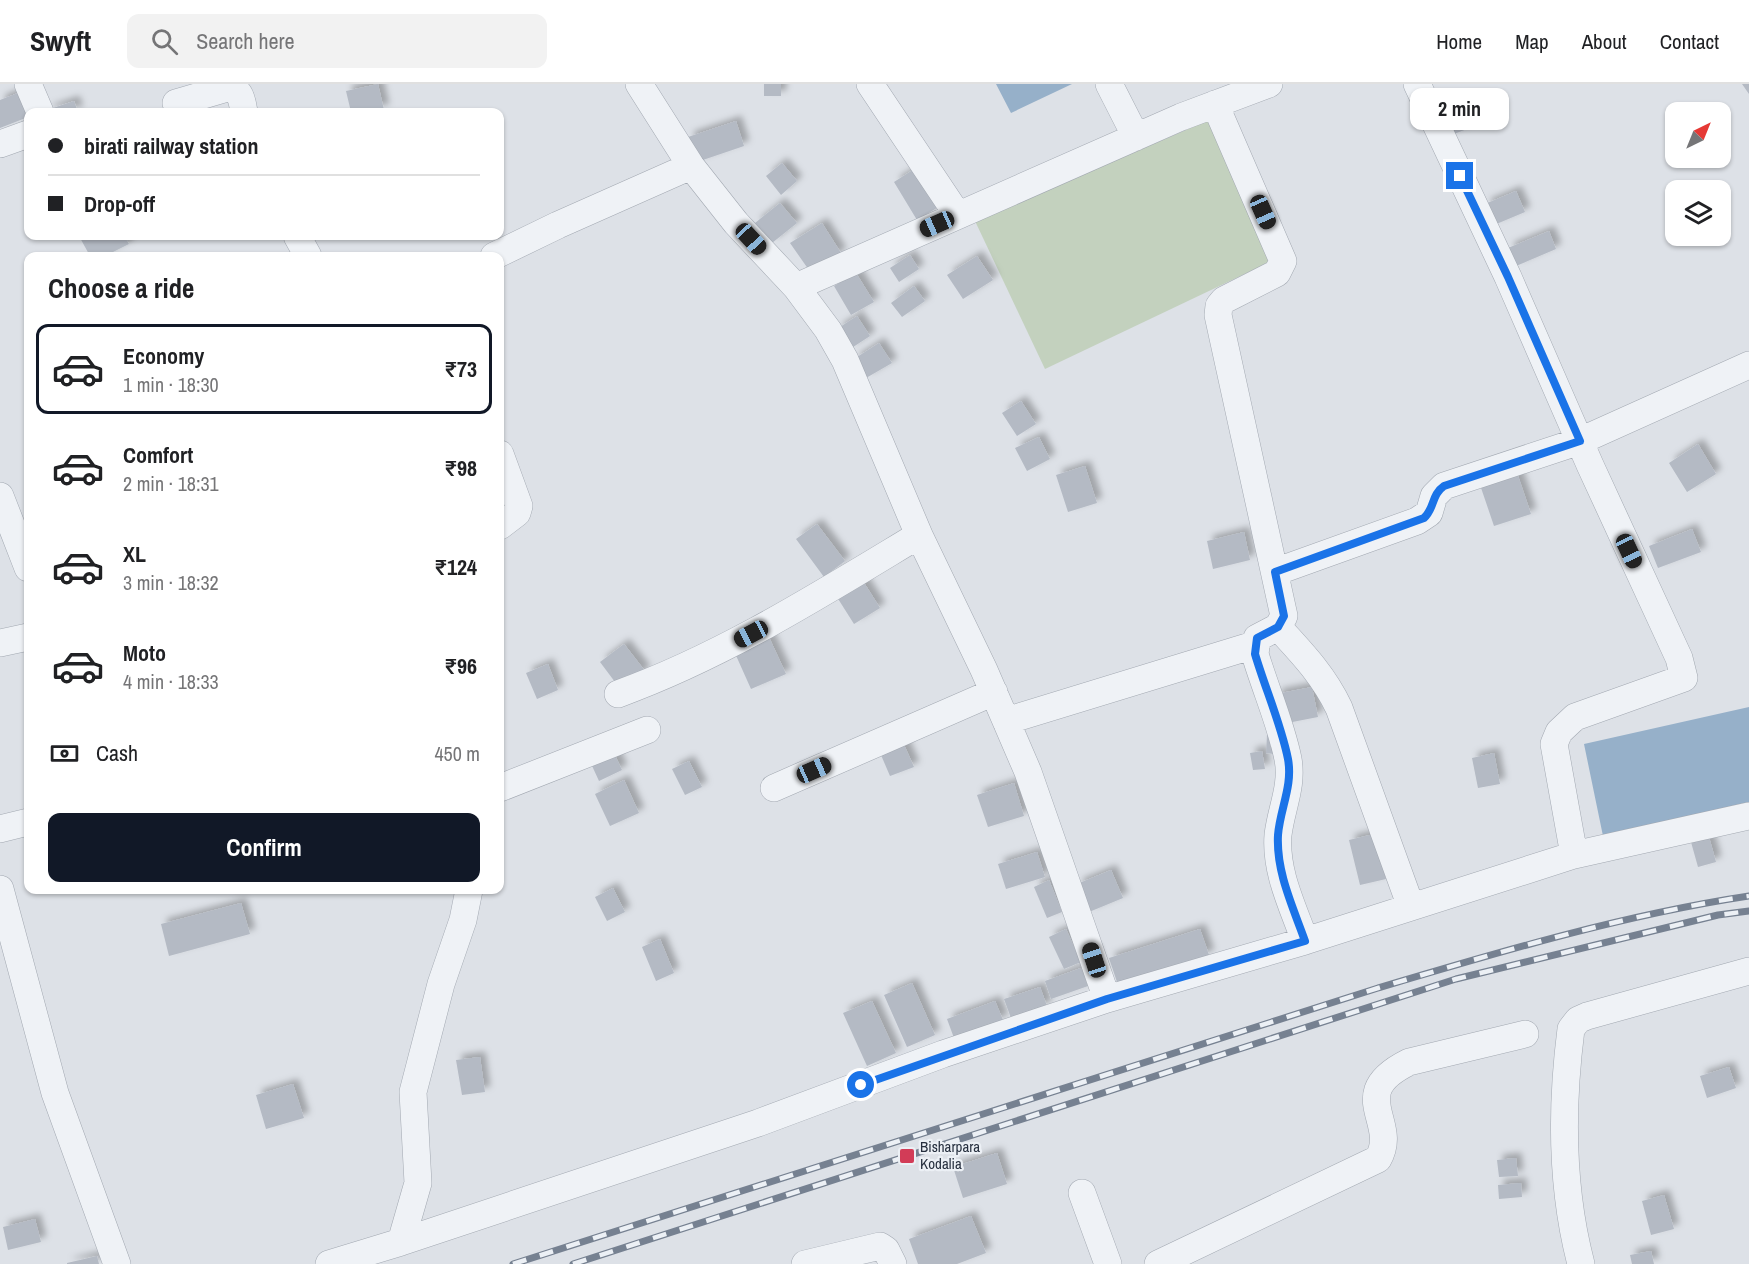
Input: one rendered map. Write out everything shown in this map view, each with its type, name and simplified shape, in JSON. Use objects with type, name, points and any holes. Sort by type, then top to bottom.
[{"type":"street","points":[[28,84],[38,108]]},
{"type":"street","points":[[639,84],[691,166],[736,223],[796,287],[846,360],[919,536],[994,692],[1028,772],[1107,999]]},
{"type":"street","points":[[870,84],[957,214]]},
{"type":"street","points":[[1109,84],[1136,137]]},
{"type":"street","points":[[1417,84],[1508,277],[1678,658],[1685,681],[1575,717],[1559,732],[1554,744],[1570,856]]},
{"type":"street","points":[[175,100],[226,88],[233,89],[241,97],[243,108]]},
{"type":"street","points":[[796,287],[957,214],[1243,93],[1283,261],[1277,273],[1224,300],[1219,306],[1218,315],[1284,616],[1278,627],[1261,634],[1254,645],[1288,758],[1290,785],[1278,833],[1278,851],[1280,870],[1305,941]]},
{"type":"street","points":[[0,144],[24,135]]},
{"type":"street","points":[[502,252],[691,166]]},
{"type":"street","points":[[1275,572],[1424,518],[1430,513],[1434,496],[1454,482],[1580,441],[1749,365]]},
{"type":"street","points":[[504,465],[519,506],[517,513],[504,523]]},
{"type":"street","points":[[0,496],[24,558]]},
{"type":"street","points":[[618,694],[700,661],[785,616],[919,536]]},
{"type":"street","points":[[1278,627],[1315,667],[1329,687],[1339,708],[1411,907]]},
{"type":"street","points":[[0,643],[24,638]]},
{"type":"street","points":[[1006,721],[1254,645]]},
{"type":"street","points":[[774,788],[994,692]]},
{"type":"street","points":[[504,786],[647,730]]},
{"type":"street","points":[[329,1264],[758,1123],[943,1054],[1107,999],[1305,941],[1570,856],[1749,816]]},
{"type":"street","points":[[0,829],[24,823]]},
{"type":"street","points":[[0,889],[55,1093],[117,1264]]},
{"type":"street","points":[[401,1242],[418,1183],[413,1092],[441,984],[463,920],[468,894]]},
{"type":"street","points":[[1581,1264],[1565,1184],[1564,1133],[1571,1029],[1578,1020],[1587,1016],[1749,971]]},
{"type":"street","points":[[1158,1264],[1378,1160],[1383,1151],[1377,1094],[1381,1080],[1392,1070],[1409,1062],[1525,1034]]},
{"type":"street","points":[[1082,1193],[1108,1264]]},
{"type":"street","points":[[805,1264],[880,1246],[886,1250],[892,1264]]},
{"type":"green space","points":[[1209,120],[1276,259],[1045,369],[975,221]]},
{"type":"water","points":[[996,84],[1072,84],[1011,113]]},
{"type":"water","points":[[1749,707],[1749,802],[1603,836],[1584,744]]},
{"type":"building","points":[[378,84],[384,108],[350,108],[346,91]]},
{"type":"building","points":[[764,84],[781,84],[781,96],[764,96]]},
{"type":"building","points":[[1742,84],[1749,84],[1749,94]]},
{"type":"building","points":[[18,93],[24,108],[24,119],[0,128],[0,100]]},
{"type":"building","points":[[74,101],[77,108],[53,108]]},
{"type":"building","points":[[1465,102],[1475,126],[1446,137],[1437,113]]},
{"type":"building","points":[[736,121],[744,146],[697,162],[688,137]]},
{"type":"building","points":[[782,163],[797,181],[781,195],[766,176]]},
{"type":"building","points":[[916,168],[940,206],[917,220],[894,182]]},
{"type":"building","points":[[1516,191],[1525,212],[1494,225],[1485,204]]},
{"type":"building","points":[[780,203],[797,223],[772,243],[755,223]]},
{"type":"building","points":[[822,223],[841,253],[811,273],[790,243]]},
{"type":"building","points":[[1549,231],[1556,249],[1516,266],[1508,248]]},
{"type":"building","points":[[81,240],[126,240],[129,244],[113,252],[88,252]]},
{"type":"building","points":[[910,255],[919,269],[899,282],[890,268]]},
{"type":"building","points":[[977,256],[993,280],[963,299],[947,275]]},
{"type":"building","points":[[856,273],[874,302],[851,315],[834,286]]},
{"type":"building","points":[[914,286],[925,301],[902,317],[891,303]]},
{"type":"building","points":[[857,316],[870,336],[850,349],[837,329]]},
{"type":"building","points":[[879,343],[892,363],[866,378],[854,359]]},
{"type":"building","points":[[1021,401],[1036,424],[1017,436],[1002,413]]},
{"type":"building","points":[[1039,437],[1050,459],[1027,471],[1015,448]]},
{"type":"building","points":[[1698,444],[1716,474],[1687,492],[1669,463]]},
{"type":"building","points":[[1514,464],[1531,514],[1494,526],[1477,476]]},
{"type":"building","points":[[1085,466],[1097,503],[1068,512],[1056,475]]},
{"type":"building","points":[[817,524],[845,561],[824,577],[796,539]]},
{"type":"building","points":[[1692,529],[1701,552],[1658,568],[1649,546]]},
{"type":"building","points":[[1244,532],[1250,560],[1213,569],[1207,541]]},
{"type":"building","points":[[861,578],[880,608],[854,624],[835,594]]},
{"type":"building","points":[[768,635],[786,674],[751,689],[734,651]]},
{"type":"building","points":[[624,644],[645,671],[621,690],[600,662]]},
{"type":"building","points":[[548,664],[558,690],[537,699],[526,673]]},
{"type":"building","points":[[1312,687],[1318,717],[1282,724],[1276,694]]},
{"type":"building","points":[[1267,735],[1276,736],[1274,754],[1266,753]]},
{"type":"building","points":[[901,738],[914,767],[890,776],[878,748]]},
{"type":"building","points":[[611,747],[622,770],[599,781],[588,757]]},
{"type":"building","points":[[1262,751],[1265,769],[1253,770],[1250,753]]},
{"type":"building","points":[[1494,753],[1500,784],[1478,788],[1472,758]]},
{"type":"building","points":[[689,761],[702,787],[685,795],[672,769]]},
{"type":"building","points":[[624,780],[639,813],[610,826],[595,794]]},
{"type":"building","points":[[1014,783],[1024,816],[988,827],[977,795]]},
{"type":"building","points":[[1374,834],[1386,879],[1360,885],[1349,840]]},
{"type":"building","points":[[1709,837],[1716,862],[1698,867],[1691,842]]},
{"type":"building","points":[[1037,852],[1045,877],[1006,889],[998,864]]},
{"type":"building","points":[[1111,870],[1123,898],[1089,912],[1077,884]]},
{"type":"building","points":[[1049,880],[1062,912],[1047,918],[1034,887]]},
{"type":"building","points":[[613,888],[625,912],[607,921],[595,897]]},
{"type":"building","points":[[241,903],[250,934],[169,956],[161,924]]},
{"type":"building","points":[[1066,929],[1081,962],[1064,969],[1049,937]]},
{"type":"building","points":[[1200,929],[1209,955],[1118,985],[1109,958]]},
{"type":"building","points":[[660,939],[674,973],[656,981],[642,947]]},
{"type":"building","points":[[1081,968],[1088,986],[1051,999],[1045,981]]},
{"type":"building","points":[[912,983],[935,1035],[907,1047],[884,995]]},
{"type":"building","points":[[1040,987],[1047,1006],[1011,1018],[1004,999]]},
{"type":"building","points":[[872,1001],[896,1053],[867,1066],[843,1013]]},
{"type":"building","points":[[995,1001],[1003,1020],[954,1038],[947,1019]]},
{"type":"building","points":[[480,1057],[485,1092],[462,1095],[456,1060]]},
{"type":"building","points":[[1729,1067],[1736,1088],[1707,1098],[1700,1076]]},
{"type":"building","points":[[293,1084],[304,1118],[266,1129],[256,1095]]},
{"type":"building","points":[[997,1153],[1007,1184],[963,1198],[953,1167]]},
{"type":"building","points":[[1516,1158],[1518,1176],[1499,1177],[1497,1160]]},
{"type":"building","points":[[1521,1183],[1522,1197],[1499,1199],[1498,1185]]},
{"type":"building","points":[[1664,1195],[1674,1229],[1651,1235],[1642,1201]]},
{"type":"building","points":[[971,1216],[986,1253],[957,1264],[918,1264],[909,1239]]},
{"type":"building","points":[[35,1219],[41,1242],[8,1250],[3,1227]]},
{"type":"building","points":[[1651,1251],[1654,1264],[1632,1264],[1630,1255]]},
{"type":"building","points":[[97,1256],[99,1264],[67,1264],[67,1263]]},
{"type":"railway","points":[[513,1264],[1378,988],[1515,948],[1608,924],[1749,896]]},
{"type":"railway","points":[[573,1264],[1456,979],[1718,915],[1749,911]]},
{"type":"place","name":"Bisharpara Kodalia","points":[[907,1156]]},
{"type":"route","points":[[861,1085],[943,1054],[1107,999],[1305,941],[1280,870],[1278,851],[1278,833],[1290,785],[1288,758],[1254,645],[1261,634],[1278,627],[1283,622],[1284,616],[1275,572],[1424,518],[1430,513],[1434,496],[1444,486],[1580,441],[1508,277],[1460,176]]}]
